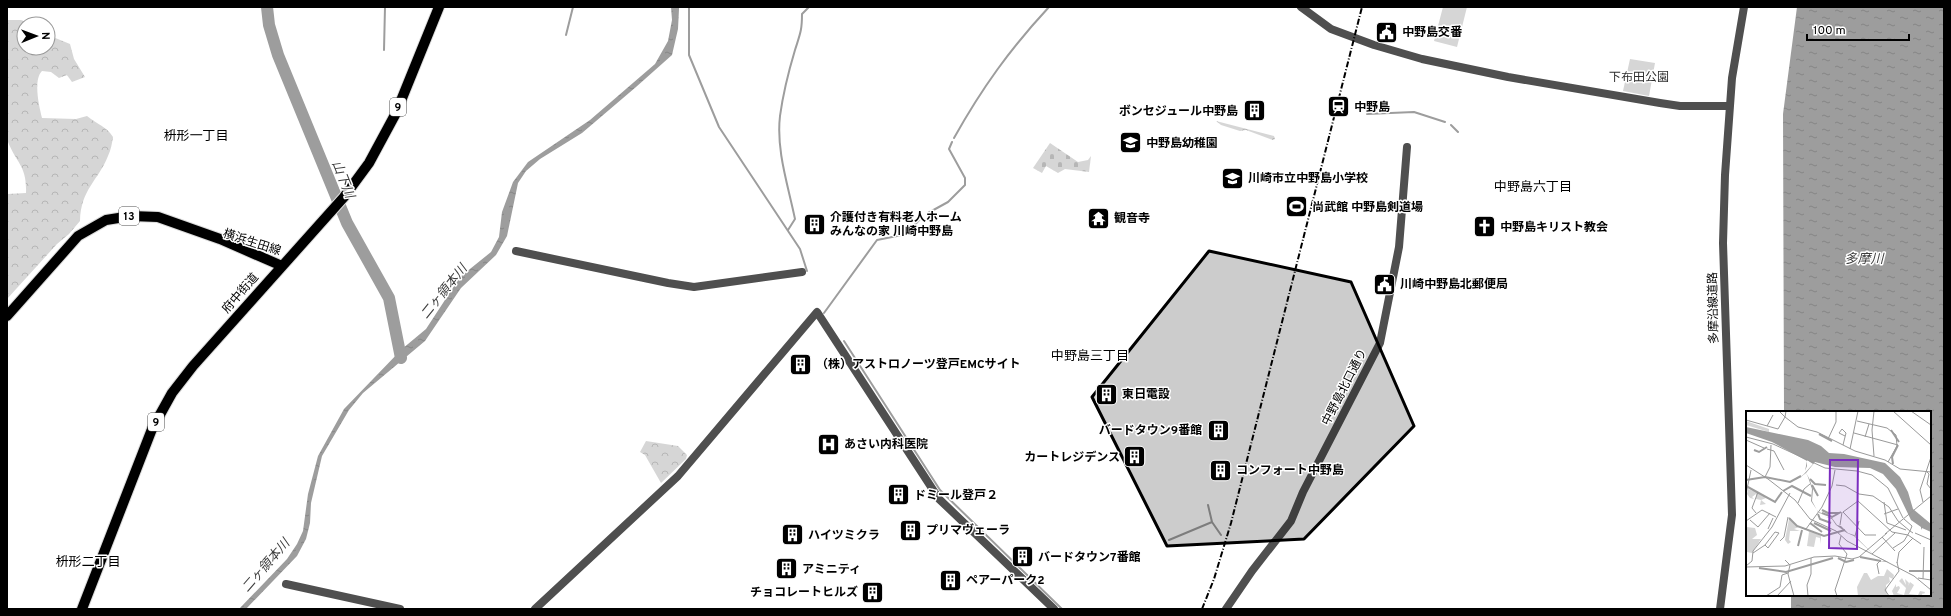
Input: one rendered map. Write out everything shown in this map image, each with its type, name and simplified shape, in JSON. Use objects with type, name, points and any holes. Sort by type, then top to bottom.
[{"type":"main road","name":"府中街道","points":[[82,609],[152,429],[164,406],[193,366],[339,202],[369,163],[388,130],[439,7]]},
{"type":"main road","name":"横浜生田線","points":[[7,316],[78,236],[106,220],[131,216],[158,217],[182,225],[282,266]]},
{"type":"main road","name":"横浜生田線","points":[[7,324],[83,239],[106,227],[144,221],[179,229],[234,251],[282,266]]},
{"type":"street","points":[[1301,7],[1331,29],[1374,45],[1422,59],[1508,77],[1660,103],[1680,106],[1730,106]]},
{"type":"street","name":"多摩沿線道路","points":[[1720,609],[1732,515],[1723,243],[1725,175],[1732,78],[1744,7]]},
{"type":"street","name":"中野島北口通り","points":[[1226,609],[1252,571],[1291,521],[1303,492],[1380,343],[1400,247],[1407,147]]},
{"type":"street","points":[[516,251],[668,283],[694,287],[802,272]]},
{"type":"street","points":[[535,609],[678,476],[816,312],[939,499],[1054,609]]},
{"type":"street","points":[[286,584],[400,609]]},
{"type":"highlighted area","points":[[1209,251],[1351,282],[1414,426],[1304,539],[1167,546],[1092,397]]},
{"type":"green space","points":[[1443,7],[1467,7],[1457,47],[1434,41]]},
{"type":"green space","points":[[7,20],[16,20],[16,56],[56,56],[56,38],[70,44],[74,59],[85,77],[72,82],[67,75],[59,78],[51,72],[42,71],[39,75],[37,87],[42,118],[76,119],[87,116],[105,128],[113,137],[111,149],[104,165],[83,201],[80,221],[7,299],[7,194],[26,193],[26,184],[23,171],[8,142]]},
{"type":"green space","name":"下布田公園","points":[[1630,59],[1655,63],[1649,96],[1623,91]]},
{"type":"green space","points":[[1216,121],[1274,136],[1275,139],[1273,140],[1246,130],[1240,131],[1221,125]]},
{"type":"green space","points":[[1050,143],[1078,162],[1088,160],[1091,156],[1089,172],[1065,169],[1058,173],[1046,166],[1042,173],[1033,168]]},
{"type":"green space","points":[[646,441],[678,446],[687,455],[686,459],[661,483],[645,455],[640,452]]},
{"type":"water","points":[[671,7],[679,7],[678,29],[672,55],[582,133],[540,159],[526,171],[518,183],[507,236],[496,255],[461,288],[425,341],[363,393],[349,410],[322,456],[311,503],[310,523],[306,539],[297,556],[246,609],[239,609],[287,559],[297,544],[303,531],[308,494],[318,456],[344,409],[402,349],[426,329],[460,277],[491,252],[499,237],[502,212],[513,182],[528,162],[590,120],[655,64],[668,41],[672,20]]},
{"type":"water","name":"多摩川","points":[[1797,7],[1944,7],[1944,609],[1791,609],[1791,596],[1931,596],[1931,411],[1784,411],[1783,114]]},
{"type":"waterway","name":"山下川","points":[[267,7],[269,25],[278,55],[347,223],[389,298],[401,358]]},
{"type":"waterway","points":[[384,50],[385,7]]},
{"type":"waterway","points":[[566,35],[573,7]]},
{"type":"waterway","points":[[689,7],[689,55],[719,127],[800,249],[807,271]]},
{"type":"waterway","points":[[788,230],[795,219],[781,155],[779,129],[780,116],[788,74],[802,25],[802,14],[809,7]]},
{"type":"waterway","points":[[954,138],[975,102],[997,70],[1049,7]]},
{"type":"waterway","points":[[1367,114],[1414,112],[1445,122]]},
{"type":"waterway","points":[[1451,125],[1458,132]]},
{"type":"waterway","points":[[928,213],[948,202],[965,185],[965,178],[949,149],[952,142]]},
{"type":"waterway","points":[[908,232],[921,218]]},
{"type":"waterway","points":[[824,313],[877,240],[902,235]]},
{"type":"waterway","points":[[844,341],[940,490],[1062,609]]},
{"type":"waterway","points":[[1208,505],[1212,522],[1221,535]]},
{"type":"waterway","points":[[1169,540],[1212,522]]},
{"type":"railway","points":[[1202,609],[1214,579],[1231,523],[1362,7]]},
{"type":"place","name":"中野島交番","points":[[1386,32]]},
{"type":"place","name":"中野島","points":[[1339,107]]},
{"type":"place","name":"ボンセジュール中野島","points":[[1254,111]]},
{"type":"place","name":"中野島幼稚園","points":[[1131,143]]},
{"type":"place","name":"川崎市立中野島小学校","points":[[1232,178]]},
{"type":"place","name":"尚武館 中野島剣道場","points":[[1297,207]]},
{"type":"place","name":"観音寺","points":[[1098,218]]},
{"type":"place","name":"介護付き有料老人ホーム みんなの家 川崎中野島","points":[[815,224]]},
{"type":"place","name":"中野島キリスト教会","points":[[1484,227]]},
{"type":"place","name":"川崎中野島北郵便局","points":[[1384,284]]},
{"type":"place","name":"（株）アストロノーツ登戸EMCサイト","points":[[800,364]]},
{"type":"place","name":"東日電設","points":[[1106,394]]},
{"type":"place","name":"バードタウン9番館","points":[[1218,430]]},
{"type":"place","name":"あさい内科医院","points":[[829,444]]},
{"type":"place","name":"カートレジデンス","points":[[1135,457]]},
{"type":"place","name":"コンフォート中野島","points":[[1221,470]]},
{"type":"place","name":"ドミール登戸２","points":[[899,495]]},
{"type":"place","name":"プリマヴェーラ","points":[[911,530]]},
{"type":"place","name":"ハイツミクラ","points":[[792,535]]},
{"type":"place","name":"バードタウン7番館","points":[[1022,557]]},
{"type":"place","name":"アミニティ","points":[[787,569]]},
{"type":"place","name":"ペアーパーク2","points":[[950,580]]},
{"type":"place","name":"チョコレートヒルズ","points":[[873,592]]},
{"type":"district","name":"枡形一丁目","points":[[196,135]]},
{"type":"district","name":"中野島六丁目","points":[[1533,186]]},
{"type":"district","name":"中野島三丁目","points":[[1090,355]]},
{"type":"district","name":"枡形二丁目","points":[[88,561]]},
{"type":"water label","name":"二ヶ領本川","points":[[443,291]]},
{"type":"water label","name":"二ヶ領本川","points":[[265,565]]}]
